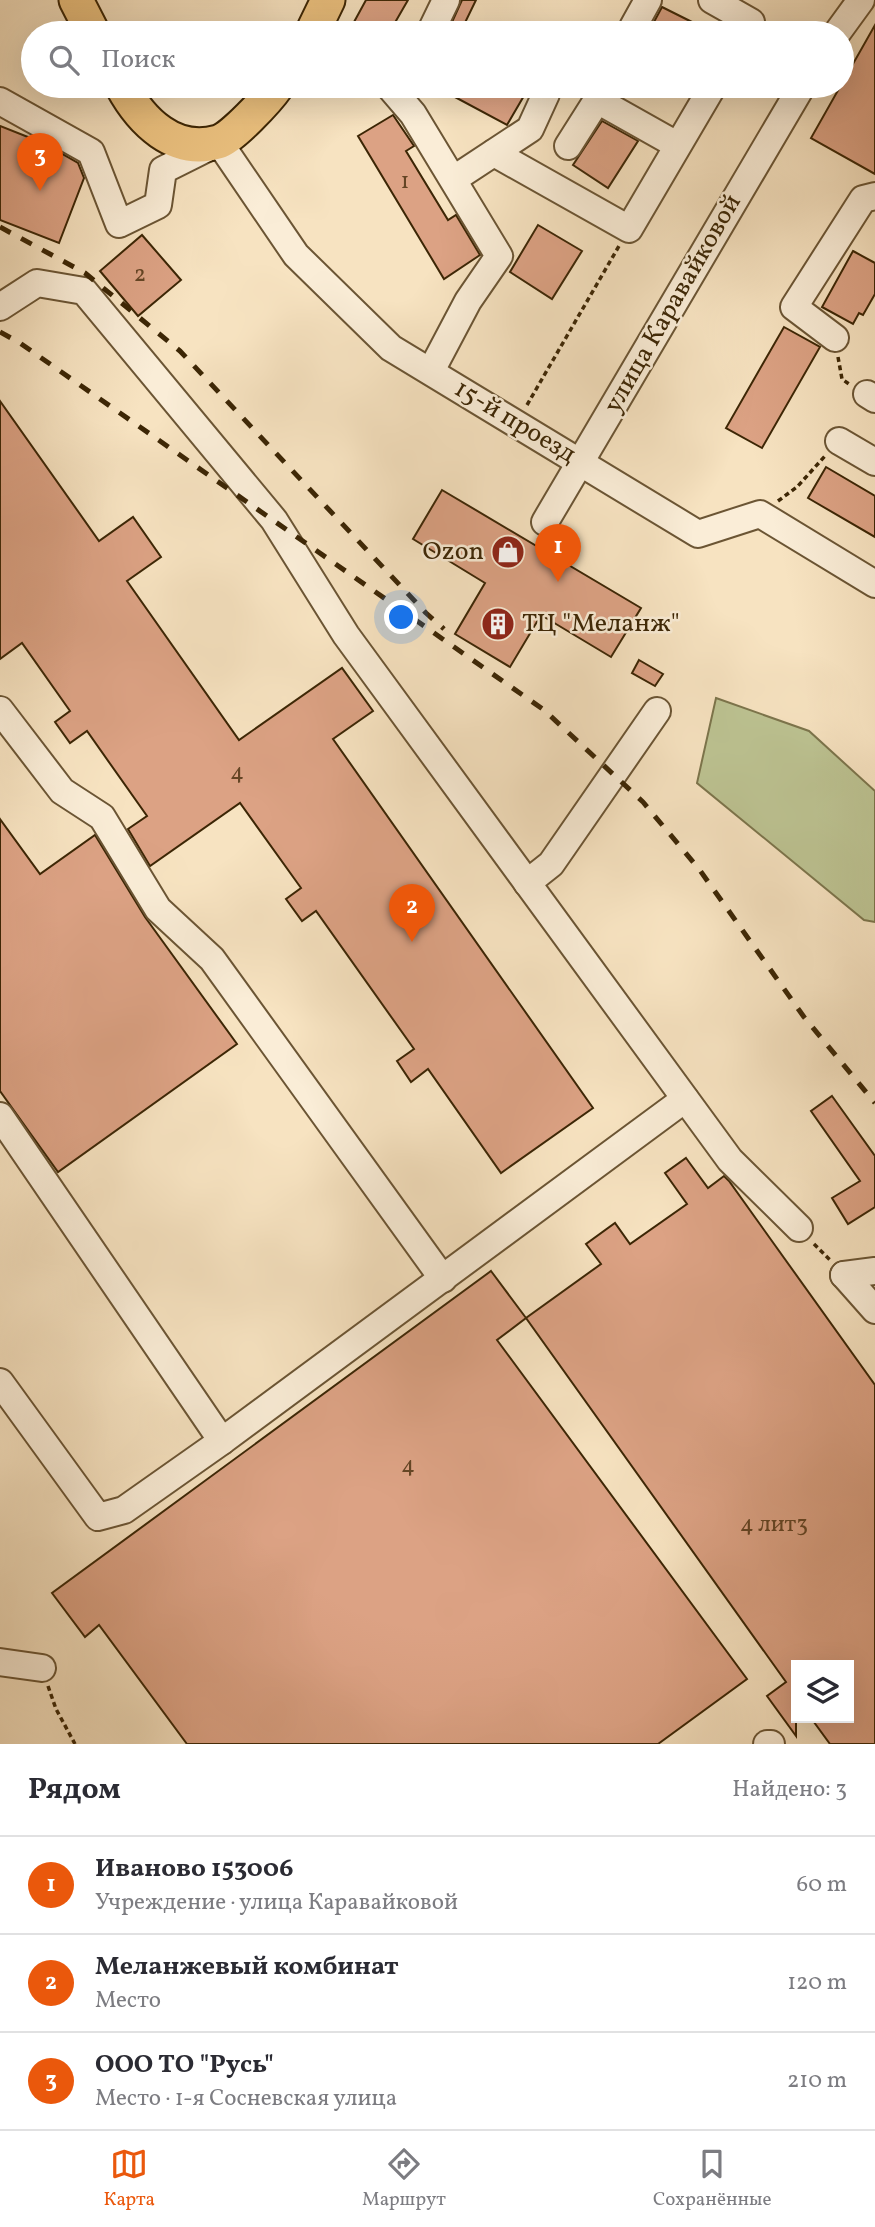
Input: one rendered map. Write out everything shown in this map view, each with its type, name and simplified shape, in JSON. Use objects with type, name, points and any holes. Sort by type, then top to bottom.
[{"type":"main road","points":[[76,0],[87,21]]},
{"type":"main road","points":[[130,98],[145,119],[162,135],[186,144],[219,142],[244,122],[266,98]]},
{"type":"street","points":[[436,21],[446,0]]},
{"type":"street","points":[[637,21],[648,0]]},
{"type":"street","points":[[712,0],[753,18]]},
{"type":"street","points":[[846,21],[861,0]]},
{"type":"street","points":[[404,98],[499,256],[468,301],[431,372]]},
{"type":"street","points":[[454,179],[530,129],[544,98]]},
{"type":"street","points":[[568,145],[599,98]]},
{"type":"street","points":[[609,98],[677,145]]},
{"type":"street","points":[[494,153],[629,229],[706,98]]},
{"type":"street","name":"улица Каравайковой","points":[[545,522],[795,98]]},
{"type":"street","points":[[0,101],[91,152],[119,224],[158,205],[163,170],[219,142]]},
{"type":"street","name":"15-й проезд","points":[[219,142],[296,255],[391,348],[698,534],[760,514]]},
{"type":"street","points":[[835,338],[794,307],[863,199],[875,195]]},
{"type":"street","points":[[0,307],[37,283],[84,291],[274,520],[346,635],[730,1160],[799,1228]]},
{"type":"street","points":[[760,514],[875,584]]},
{"type":"street","points":[[0,710],[62,791],[102,817],[158,909],[212,959],[443,1279]]},
{"type":"street","points":[[527,883],[551,864],[657,711]]},
{"type":"street","points":[[0,1382],[98,1517],[124,1510],[222,1441],[685,1099]]},
{"type":"street","points":[[0,1116],[222,1441]]},
{"type":"street","points":[[844,1275],[875,1270]]},
{"type":"street","points":[[844,1275],[875,1310]]},
{"type":"street","points":[[0,1662],[42,1668]]},
{"type":"path","points":[[516,423],[629,229]]},
{"type":"path","points":[[760,514],[797,487],[860,448]]},
{"type":"path","points":[[799,1228],[844,1275]]},
{"type":"path","points":[[56,1709],[75,1744]]},
{"type":"green space","points":[[716,698],[809,731],[875,791],[875,922],[864,920],[697,783]]},
{"type":"building","points":[[366,0],[408,0],[396,21],[355,21]]},
{"type":"building","points":[[462,0],[476,0],[466,21],[452,21]]},
{"type":"building","points":[[662,7],[690,21],[654,21]]},
{"type":"building","points":[[875,25],[875,174],[811,138],[834,98],[854,98],[854,62]]},
{"type":"building","points":[[457,98],[523,98],[507,125]]},
{"type":"building","points":[[393,115],[414,146],[406,151],[448,220],[456,215],[480,255],[444,279],[358,136]]},
{"type":"building","points":[[602,121],[638,141],[608,188],[573,165]]},
{"type":"building","points":[[0,126],[43,143],[78,163],[84,178],[59,243],[0,220]]},
{"type":"building","points":[[538,225],[582,251],[552,299],[510,272]]},
{"type":"building","points":[[142,235],[181,280],[138,316],[100,271]]},
{"type":"building","points":[[853,251],[875,263],[875,294],[863,315],[859,313],[853,324],[822,307]]},
{"type":"building","points":[[784,327],[820,347],[762,448],[726,428]]},
{"type":"building","points":[[0,401],[99,541],[133,517],[161,557],[127,581],[239,740],[342,668],[373,711],[333,739],[593,1108],[501,1173],[428,1069],[411,1082],[397,1061],[414,1049],[316,911],[302,921],[286,899],[301,888],[240,803],[150,866],[128,829],[147,816],[87,731],[70,743],[55,722],[70,711],[22,643],[0,659]]},
{"type":"building","points":[[826,467],[875,496],[875,537],[808,498]]},
{"type":"building","points":[[442,490],[641,608],[611,657],[541,615],[510,667],[455,634],[485,583],[413,539]]},
{"type":"building","points":[[639,660],[663,674],[655,686],[632,673]]},
{"type":"building","points":[[0,819],[40,874],[95,835],[145,917],[237,1044],[58,1172],[0,1091]]},
{"type":"building","points":[[832,1096],[875,1156],[875,1207],[848,1224],[832,1198],[860,1181],[811,1111]]},
{"type":"building","points":[[686,1158],[708,1188],[724,1176],[729,1181],[875,1385],[875,1744],[830,1744],[815,1723],[854,1723],[854,1660],[791,1660],[791,1723],[796,1723],[796,1736],[767,1696],[786,1682],[526,1318],[601,1264],[586,1244],[615,1223],[630,1244],[687,1204],[665,1173]]},
{"type":"building","points":[[491,1271],[526,1318],[497,1340],[747,1679],[658,1744],[187,1744],[99,1625],[85,1637],[52,1593]]},
{"type":"railway","points":[[0,227],[85,273],[180,351],[444,629]]},
{"type":"railway","points":[[0,332],[20,343],[544,710],[643,802],[699,869],[804,1017],[875,1103]]},
{"type":"place","name":"ООО ТО \"Русь\"","points":[[40,191]]},
{"type":"place","name":"Ozon","points":[[508,552]]},
{"type":"place","name":"Иваново 153006","points":[[558,582]]},
{"type":"place","name":"ТЦ \"Меланж\"","points":[[498,624]]},
{"type":"place","name":"Меланжевый комбинат","points":[[412,942]]}]
